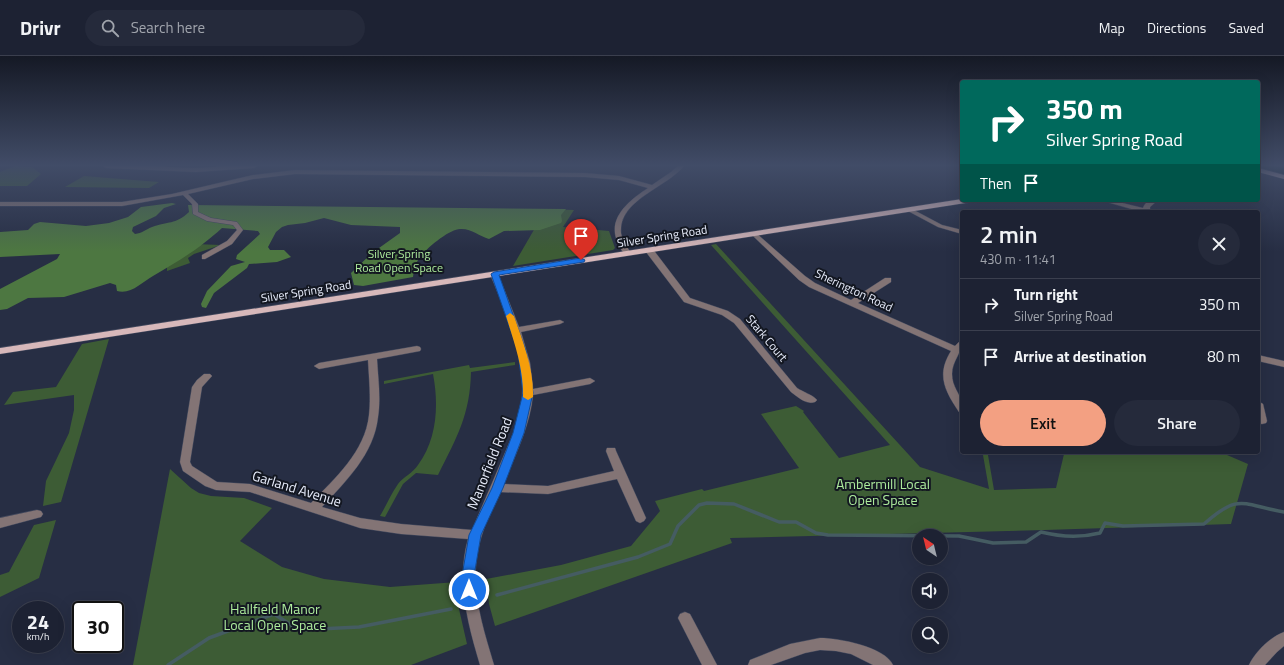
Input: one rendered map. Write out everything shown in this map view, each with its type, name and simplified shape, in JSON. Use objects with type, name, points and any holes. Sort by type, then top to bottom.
[{"type":"main road","name":"Silver Spring Road","points":[[0,351],[960,202]]},
{"type":"street","points":[[0,204],[113,205],[176,194]]},
{"type":"street","points":[[185,194],[195,204],[195,213],[216,221],[235,223],[240,230],[235,238],[226,245],[204,257]]},
{"type":"street","points":[[627,253],[618,234],[620,221],[631,203],[643,194]]},
{"type":"street","points":[[1110,202],[1140,210]]},
{"type":"street","points":[[1147,210],[1147,206],[1152,202]]},
{"type":"street","points":[[910,210],[940,226],[960,231]]},
{"type":"street","name":"Sherington Road","points":[[754,234],[807,282],[852,303],[959,347]]},
{"type":"street","name":"Stark Court","points":[[649,250],[685,298],[693,303],[720,311],[734,318],[794,390],[804,397],[812,400]]},
{"type":"street","name":"Manorfield Road","points":[[487,665],[472,610],[469,590],[469,570],[475,535],[497,488],[519,433],[528,393],[526,368],[516,330],[494,274]]},
{"type":"street","points":[[852,303],[888,280]]},
{"type":"street","points":[[516,330],[560,322]]},
{"type":"street","points":[[959,347],[950,359],[948,368],[948,384],[960,406]]},
{"type":"street","points":[[319,366],[417,349]]},
{"type":"street","points":[[314,509],[345,474],[369,436],[374,409],[372,356]]},
{"type":"street","points":[[1260,358],[1284,364]]},
{"type":"street","name":"Garland Avenue","points":[[207,376],[197,387],[185,457],[187,468],[209,484],[216,486],[250,488],[360,523],[475,535]]},
{"type":"street","points":[[528,393],[590,381]]},
{"type":"street","points":[[1260,412],[1262,421]]},
{"type":"street","points":[[610,451],[640,518]]},
{"type":"street","points":[[497,488],[548,490],[620,474]]},
{"type":"street","points":[[0,523],[37,514]]},
{"type":"street","points":[[685,618],[710,665]]},
{"type":"street","points":[[1256,665],[1272,646],[1284,639]]},
{"type":"street","points":[[755,665],[794,648],[825,642],[850,647],[886,665]]},
{"type":"green space","name":"Silver Spring Road Open Space","points":[[172,203],[176,204],[164,208],[156,216],[133,227],[132,231],[137,234],[152,227],[180,219],[189,212],[188,205],[566,209],[561,215],[561,223],[540,230],[504,231],[489,239],[468,230],[455,230],[436,242],[424,253],[416,264],[413,277],[363,286],[354,285],[351,273],[372,253],[400,233],[400,227],[351,225],[324,218],[305,223],[288,225],[282,227],[276,232],[268,247],[270,250],[284,250],[291,257],[277,262],[249,264],[247,268],[214,293],[206,308],[202,307],[201,304],[207,291],[231,266],[245,262],[236,259],[237,255],[260,234],[258,231],[222,228],[189,254],[132,290],[122,292],[117,291],[116,285],[110,283],[64,297],[28,298],[7,309],[0,310],[0,289],[57,259],[60,254],[0,257],[0,232],[28,230],[34,224],[40,222],[86,226],[109,223],[128,217],[141,207]]},
{"type":"green space","points":[[546,209],[574,210],[563,227],[609,231],[615,248],[613,250],[513,266]]},
{"type":"green space","points":[[194,244],[221,245],[194,254],[188,258],[190,263],[167,271],[167,267]]},
{"type":"green space","name":"Ambermill Local Open Space","points":[[716,244],[920,467],[989,489],[983,455],[988,455],[994,490],[1056,488],[1064,454],[1225,454],[1248,464],[1231,524],[948,532],[948,529],[912,529],[912,533],[730,538],[732,543],[495,626],[489,604],[486,579],[561,565],[631,546],[660,511],[655,501],[799,468],[761,414],[796,406],[804,411],[803,412],[839,458],[890,445],[711,245]]},
{"type":"green space","points":[[109,339],[61,502],[43,506],[46,481],[69,433],[74,410],[74,395],[4,405],[13,392],[56,387],[82,344]]},
{"type":"green space","points":[[515,362],[515,365],[471,372],[468,401],[465,413],[457,437],[438,475],[416,473],[403,484],[385,517],[380,516],[398,484],[416,468],[424,455],[433,433],[436,410],[433,374],[384,384],[384,381],[469,365],[470,368]]},
{"type":"green space","name":"Hallfield Manor Local Open Space","points":[[170,469],[191,488],[199,493],[211,496],[244,498],[272,508],[240,541],[282,567],[324,579],[390,587],[457,582],[459,609],[467,644],[411,665],[133,665]]},
{"type":"green space","points":[[56,520],[39,578],[0,597],[0,575],[9,572],[34,525]]},
{"type":"waterway","points":[[497,595],[638,557],[670,544],[678,526],[699,505],[707,503],[734,504],[779,522],[796,522],[816,533],[828,535],[959,536],[993,543],[1026,542],[1041,532],[1070,536],[1093,535],[1100,533],[1105,523],[1123,526],[1204,524],[1226,508],[1234,504],[1242,503],[1284,512]]},
{"type":"waterway","points":[[168,665],[209,638],[274,614],[299,630],[359,627],[451,609]]},
{"type":"slow traffic","points":[[510,316],[516,330],[526,368],[528,397]]},
{"type":"route","points":[[469,590],[469,570],[475,535],[497,488],[519,433],[528,393],[526,368],[522,351],[516,330],[494,274],[581,260]]}]
